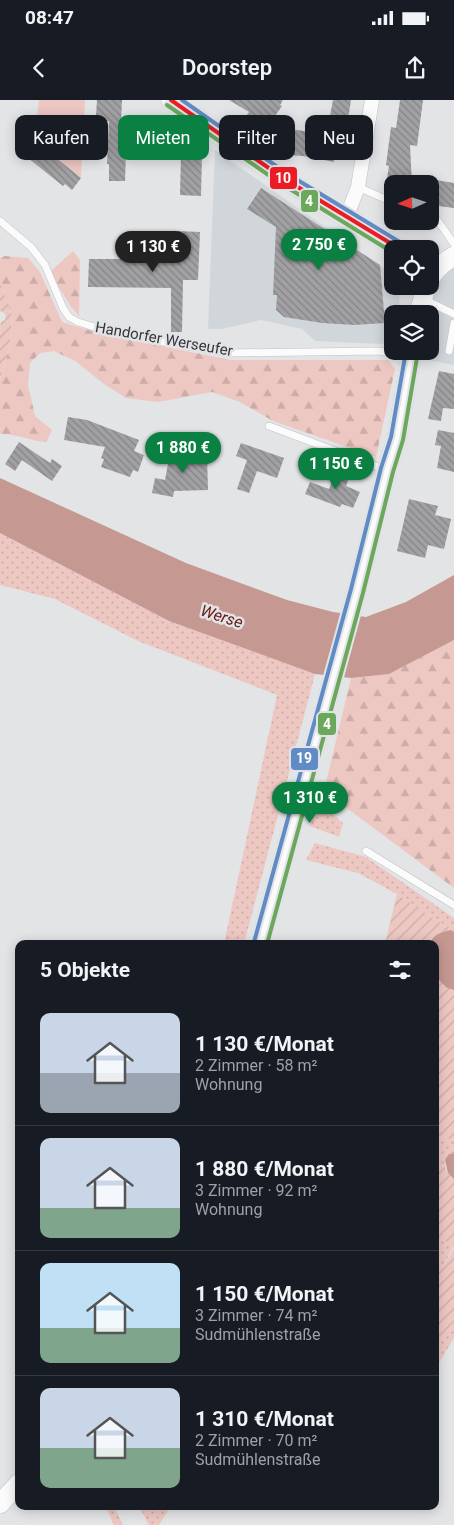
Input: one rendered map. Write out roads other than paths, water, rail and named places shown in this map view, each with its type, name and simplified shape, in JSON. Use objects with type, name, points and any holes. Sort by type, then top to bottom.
[{"type":"street","points":[[171,100],[249,156],[346,218],[384,240]]},
{"type":"street","points":[[346,218],[358,187],[372,100]]},
{"type":"street","points":[[439,271],[454,256]]},
{"type":"street","points":[[261,940],[397,438],[410,360]]},
{"type":"street","points":[[0,1504],[15,1487]]},
{"type":"lane","points":[[358,187],[384,198]]},
{"type":"lane","name":"Handorfer Werseufer","points":[[0,221],[30,247],[45,265],[63,308],[69,317],[78,322],[114,333],[226,353],[384,351]]},
{"type":"lane","points":[[439,223],[454,244]]},
{"type":"lane","points":[[436,295],[454,314]]},
{"type":"lane","points":[[449,351],[454,323]]},
{"type":"lane","points":[[269,426],[387,470]]},
{"type":"lane","points":[[366,851],[454,905]]},
{"type":"water","name":"Werse","points":[[0,478],[186,563],[287,600],[333,612],[366,617],[406,602],[454,575],[454,640],[389,674],[351,678],[315,674],[169,621],[0,533]]},
{"type":"water","points":[[451,930],[454,932],[454,990],[447,988],[439,980],[439,940],[432,940],[438,934]]},
{"type":"water","points":[[454,1153],[454,1179],[448,1173],[445,1160],[449,1154]]}]
